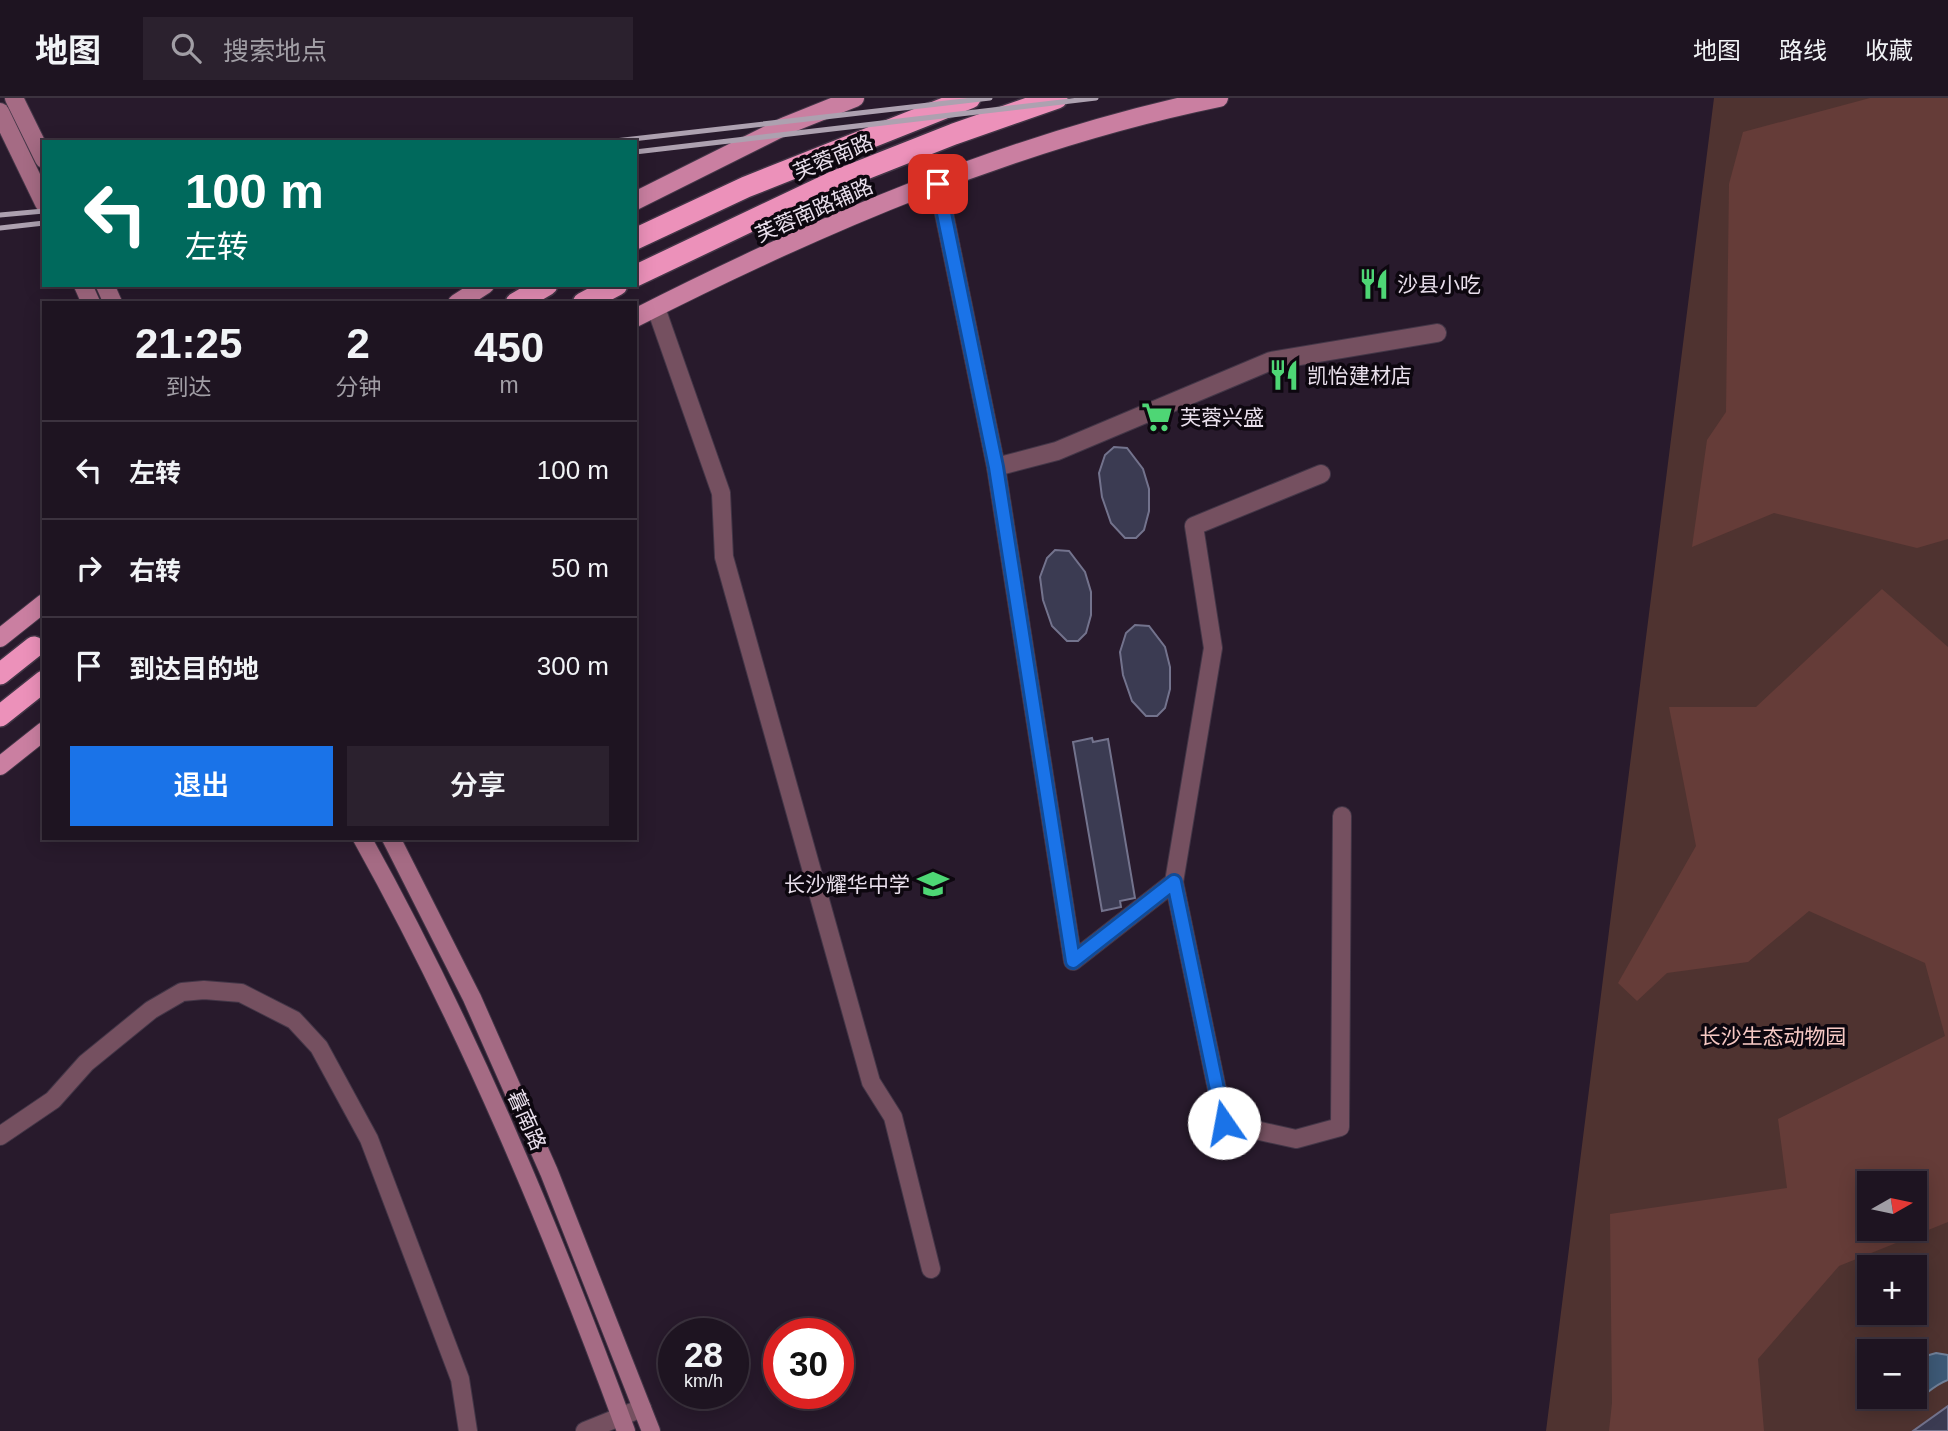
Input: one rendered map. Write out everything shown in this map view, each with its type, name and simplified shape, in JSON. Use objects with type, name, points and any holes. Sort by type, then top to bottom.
[{"type":"highway","name":"芙蓉南路","points":[[637,238],[746,187],[970,98]]},
{"type":"highway","name":"芙蓉南路","points":[[637,275],[835,181],[954,134],[1057,98]]},
{"type":"highway","points":[[519,301],[544,287]]},
{"type":"highway","points":[[587,301],[613,287]]},
{"type":"highway","points":[[0,674],[34,647]]},
{"type":"highway","points":[[0,716],[42,683]]},
{"type":"main road","points":[[14,98],[42,155]]},
{"type":"main road","points":[[637,200],[775,131],[855,98]]},
{"type":"main road","name":"芙蓉南路辅路","points":[[637,317],[842,220],[1112,122],[1219,98]]},
{"type":"main road","points":[[0,112],[42,199]]},
{"type":"main road","points":[[460,301],[482,287]]},
{"type":"main road","points":[[0,638],[36,614]]},
{"type":"main road","points":[[0,766],[42,733]]},
{"type":"main road","name":"暮南路","points":[[363,840],[418,941],[488,1087],[528,1178],[624,1424]]},
{"type":"main road","name":"暮南路","points":[[392,840],[472,998],[539,1148],[651,1431]]},
{"type":"street","points":[[938,184],[996,467],[1073,961],[1174,882]]},
{"type":"street","points":[[656,308],[721,493],[724,557],[871,1082],[893,1117],[930,1269]]},
{"type":"street","points":[[996,467],[1057,451],[1271,361],[1437,333]]},
{"type":"street","points":[[1321,474],[1194,526],[1213,648],[1174,882],[1224,1123],[1296,1139],[1340,1127],[1342,816]]},
{"type":"street","points":[[0,1136],[52,1100],[86,1063],[152,1010],[182,992],[204,990],[241,993],[294,1020],[318,1047],[369,1139],[460,1379],[468,1431]]},
{"type":"street","points":[[585,1431],[624,1424],[642,1408]]},
{"type":"green space","name":"长沙生态动物园","points":[[1714,98],[1948,98],[1948,1431],[1546,1431]]},
{"type":"shaded area","points":[[1870,98],[1948,98],[1948,539],[1917,548],[1774,513],[1692,547],[1707,440],[1726,412],[1729,184],[1743,132]]},
{"type":"shaded area","points":[[1882,589],[1948,647],[1948,1222],[1927,1230],[1927,1171],[1857,1171],[1857,1241],[1901,1241],[1866,1255],[1857,1255],[1857,1259],[1839,1266],[1758,1359],[1764,1431],[1609,1431],[1612,1403],[1610,1214],[1787,1188],[1778,1119],[1945,1036],[1925,963],[1809,911],[1748,962],[1667,973],[1637,1001],[1618,983],[1696,846],[1669,707],[1756,707]]},
{"type":"water","points":[[1936,1353],[1948,1355],[1948,1380],[1927,1393],[1927,1356]]},
{"type":"building","points":[[1114,447],[1127,448],[1143,469],[1149,489],[1149,511],[1144,530],[1136,538],[1125,538],[1111,523],[1102,497],[1099,473],[1105,455]]},
{"type":"building","points":[[1055,550],[1069,551],[1085,572],[1091,592],[1091,615],[1086,633],[1078,641],[1067,641],[1052,626],[1043,600],[1040,577],[1047,558]]},
{"type":"building","points":[[1135,625],[1149,626],[1165,647],[1170,667],[1170,689],[1165,708],[1157,716],[1146,716],[1132,701],[1123,675],[1120,652],[1126,633]]},
{"type":"building","points":[[1092,738],[1093,742],[1108,739],[1135,898],[1120,901],[1121,907],[1102,911],[1073,742]]},
{"type":"building","points":[[1948,1406],[1948,1431],[1913,1431]]},
{"type":"railway","points":[[623,140],[990,98]]},
{"type":"railway","points":[[637,152],[1096,98]]},
{"type":"railway","points":[[0,215],[42,211]]},
{"type":"railway","points":[[0,228],[42,223]]},
{"type":"place","name":"沙县小吃","points":[[1374,284]]},
{"type":"place","name":"凯怡建材店","points":[[1284,375]]},
{"type":"place","name":"芙蓉兴盛","points":[[1157,417]]},
{"type":"place","name":"长沙耀华中学","points":[[933,884]]},
{"type":"route","points":[[938,184],[996,467],[1073,961],[1174,882],[1224,1123]]}]
